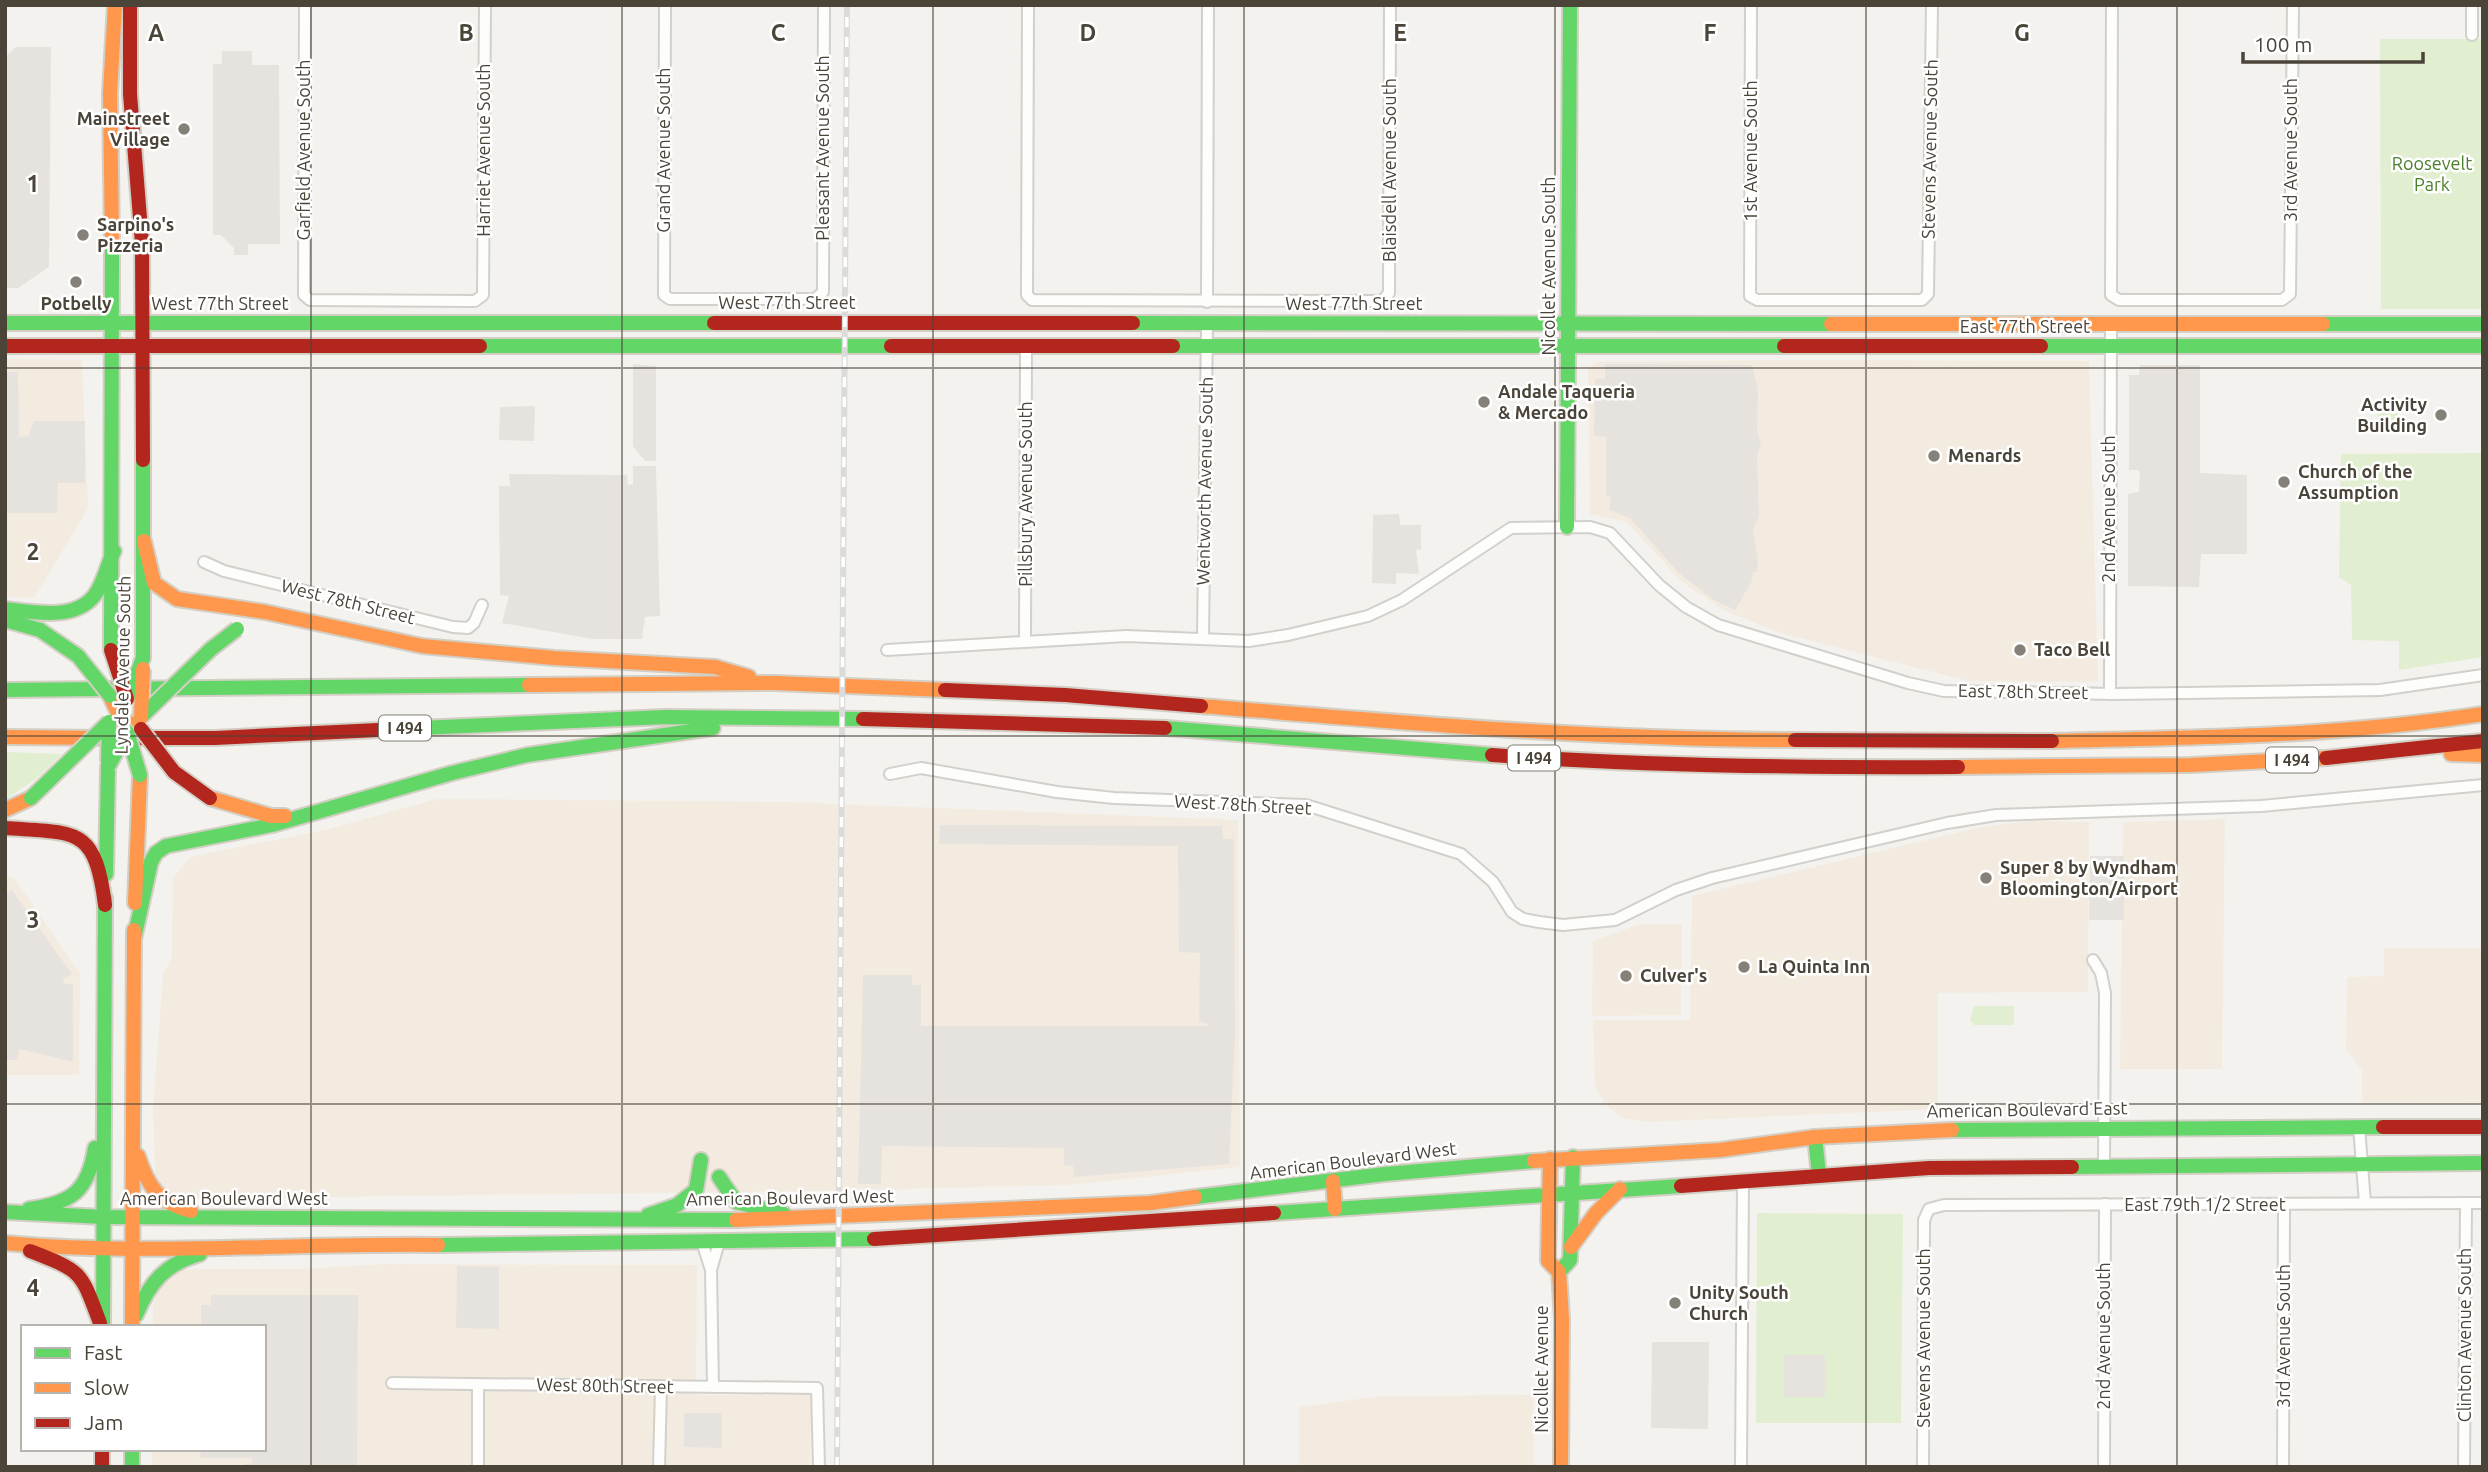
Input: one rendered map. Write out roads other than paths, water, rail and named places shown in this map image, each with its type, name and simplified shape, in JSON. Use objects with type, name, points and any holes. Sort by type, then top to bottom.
[{"type":"main road","name":"Lyndale Avenue South","points":[[102,1325],[105,905],[108,767],[113,717],[110,696],[114,551],[110,93],[115,5]]},
{"type":"main road","name":"Lyndale Avenue South","points":[[130,5],[130,94],[141,215],[144,323],[144,629],[136,725],[140,775],[134,939],[132,1325]]},
{"type":"main road","name":"Nicollet Avenue South","points":[[1567,527],[1570,5]]},
{"type":"main road","name":"West 77th Street","points":[[5,323],[1568,323]]},
{"type":"main road","name":"East 77th Street","points":[[1568,323],[2483,324]]},
{"type":"main road","points":[[1769,346],[1773,332],[1884,331],[1912,324]]},
{"type":"main road","points":[[5,346],[1568,346]]},
{"type":"main road","name":"East 77th Street","points":[[1568,346],[2483,346]]},
{"type":"main road","points":[[144,541],[155,583],[177,599],[306,620],[422,646],[554,658],[715,667],[775,683]]},
{"type":"main road","points":[[5,609],[51,612],[86,605],[95,595],[114,551]]},
{"type":"main road","points":[[5,620],[40,630],[78,656],[110,696]]},
{"type":"main road","points":[[108,767],[115,749],[136,725],[211,649],[237,629],[266,620],[306,620]]},
{"type":"main road","points":[[111,650],[136,725],[165,763],[210,798],[271,816],[300,817]]},
{"type":"main road","points":[[5,810],[31,798],[113,717],[127,699],[143,658]]},
{"type":"main road","name":"I 494","points":[[5,690],[775,683],[1065,695],[1449,726],[1700,740],[2124,740],[2229,737],[2418,724],[2483,714]]},
{"type":"main road","points":[[2418,724],[2483,706]]},
{"type":"main road","points":[[113,717],[136,725]]},
{"type":"main road","points":[[134,939],[156,853],[184,840],[272,825],[527,755],[661,734],[805,717]]},
{"type":"main road","name":"I 494","points":[[5,737],[215,737],[590,719],[805,717],[1154,727],[1329,744],[1599,763],[1793,768],[2191,765],[2380,753],[2483,741]]},
{"type":"main road","points":[[2380,753],[2483,755]]},
{"type":"main road","points":[[5,828],[65,833],[83,841],[92,848],[98,862],[105,905]]},
{"type":"main road","points":[[5,1212],[44,1207],[69,1199],[85,1187],[103,1117]]},
{"type":"main road","name":"American Boulevard East","points":[[1573,1157],[1714,1151],[1815,1137],[1981,1128],[2483,1127]]},
{"type":"main road","points":[[1815,1137],[1819,1175]]},
{"type":"main road","points":[[133,1138],[150,1189],[166,1206],[224,1218]]},
{"type":"main road","points":[[1573,1157],[1573,1192]]},
{"type":"main road","name":"American Boulevard West","points":[[5,1212],[103,1217],[816,1219],[1150,1203],[1573,1157]]},
{"type":"main road","name":"Nicollet Avenue","points":[[1550,1159],[1548,1261],[1559,1272],[1562,1319],[1561,1467]]},
{"type":"main road","points":[[636,1219],[677,1205],[696,1190],[701,1160]]},
{"type":"main road","points":[[9,1244],[224,1248],[900,1238],[1989,1165],[2483,1163]]},
{"type":"main road","points":[[719,1177],[724,1191],[734,1203],[816,1219]]},
{"type":"main road","points":[[1333,1181],[1335,1209]]},
{"type":"main road","points":[[1571,1247],[1594,1215],[1620,1189]]},
{"type":"main road","name":"Nicollet Avenue","points":[[1559,1272],[1570,1260],[1573,1192]]},
{"type":"main road","points":[[9,1244],[58,1262],[83,1278],[101,1325]]},
{"type":"main road","points":[[132,1325],[148,1287],[164,1267],[184,1258],[224,1248]]},
{"type":"street","name":"Garfield Avenue South","points":[[305,5],[304,295],[310,300],[393,301],[475,301],[483,295]]},
{"type":"street","name":"Harriet Avenue South","points":[[483,295],[485,5]]},
{"type":"street","name":"Grand Avenue South","points":[[665,5],[664,295],[670,299],[815,299],[823,292]]},
{"type":"street","name":"Pleasant Avenue South","points":[[823,292],[824,5]]},
{"type":"street","points":[[1028,5],[1027,295],[1032,300],[1207,302],[1208,5]]},
{"type":"street","name":"Blaisdell Avenue South","points":[[1207,302],[1382,301],[1389,293],[1390,5]]},
{"type":"street","name":"1st Avenue South","points":[[1751,5],[1751,296],[1757,300],[1922,300],[1928,294]]},
{"type":"street","name":"Stevens Avenue South","points":[[1928,294],[1932,5]]},
{"type":"street","name":"3rd Avenue South","points":[[2112,5],[2111,295],[2119,300],[2282,300],[2290,294],[2292,5]]},
{"type":"street","points":[[2472,5],[2472,35]]},
{"type":"street","name":"Wentworth Avenue South","points":[[1203,638],[1207,324]]},
{"type":"street","name":"2nd Avenue South","points":[[2109,694],[2111,325]]},
{"type":"street","name":"Pillsbury Avenue South","points":[[1025,641],[1026,347]]},
{"type":"street","points":[[887,650],[1126,636],[1249,641],[1326,628],[1368,616],[1402,600],[1511,528],[1567,527]]},
{"type":"street","name":"East 78th Street","points":[[1567,527],[1601,528],[1610,533],[1659,585],[1686,607],[1745,635],[1944,691],[1980,694],[2109,694],[2380,690],[2483,676]]},
{"type":"street","name":"West 78th Street","points":[[204,562],[256,579],[453,627],[468,628],[474,623],[482,605]]},
{"type":"street","name":"West 78th Street","points":[[890,774],[921,768],[1057,792],[1114,798],[1306,805],[1461,854],[1493,882],[1512,912],[1523,919],[1563,925],[1615,920],[1676,890],[1712,878],[1972,819],[2046,812],[2147,812],[2261,806],[2483,785]]},
{"type":"street","points":[[2093,960],[2101,973],[2105,993],[2104,1165]]},
{"type":"street","points":[[2359,1126],[2364,1164],[2364,1203]]},
{"type":"street","points":[[1741,1467],[1743,1181]]},
{"type":"street","name":"Clinton Avenue South","points":[[2464,1467],[2466,1203]]},
{"type":"street","name":"East 79th 1/2 Street","points":[[1929,1209],[1944,1205],[2483,1203]]},
{"type":"street","name":"2nd Avenue South","points":[[2104,1467],[2105,1205]]},
{"type":"street","name":"3rd Avenue South","points":[[2283,1467],[2284,1205]]},
{"type":"street","name":"Stevens Avenue South","points":[[1923,1467],[1924,1220],[1929,1209]]},
{"type":"street","points":[[702,1242],[711,1270],[713,1387]]},
{"type":"street","points":[[711,1270],[719,1242]]},
{"type":"street","name":"West 80th Street","points":[[392,1383],[817,1388],[819,1467]]},
{"type":"street","points":[[478,1384],[478,1467]]},
{"type":"street","points":[[659,1467],[661,1387]]},
{"type":"railway","points":[[837,1467],[847,5]]},
{"type":"place","name":"Mainstreet Village","points":[[184,129]]},
{"type":"place","name":"Sarpino's Pizzeria","points":[[83,235]]},
{"type":"place","name":"Potbelly","points":[[76,282]]},
{"type":"place","name":"Andale Taqueria & Mercado","points":[[1484,402]]},
{"type":"place","name":"Activity Building","points":[[2441,415]]},
{"type":"place","name":"Menards","points":[[1934,456]]},
{"type":"place","name":"Church of the Assumption","points":[[2284,482]]},
{"type":"place","name":"Taco Bell","points":[[2020,650]]},
{"type":"place","name":"Super 8 by Wyndham Bloomington/Airport","points":[[1986,878]]},
{"type":"place","name":"La Quinta Inn","points":[[1744,967]]},
{"type":"place","name":"Culver's","points":[[1626,976]]},
{"type":"place","name":"Unity South Church","points":[[1675,1303]]},
{"type":"park label","name":"Roosevelt Park","points":[[2432,174]]}]
